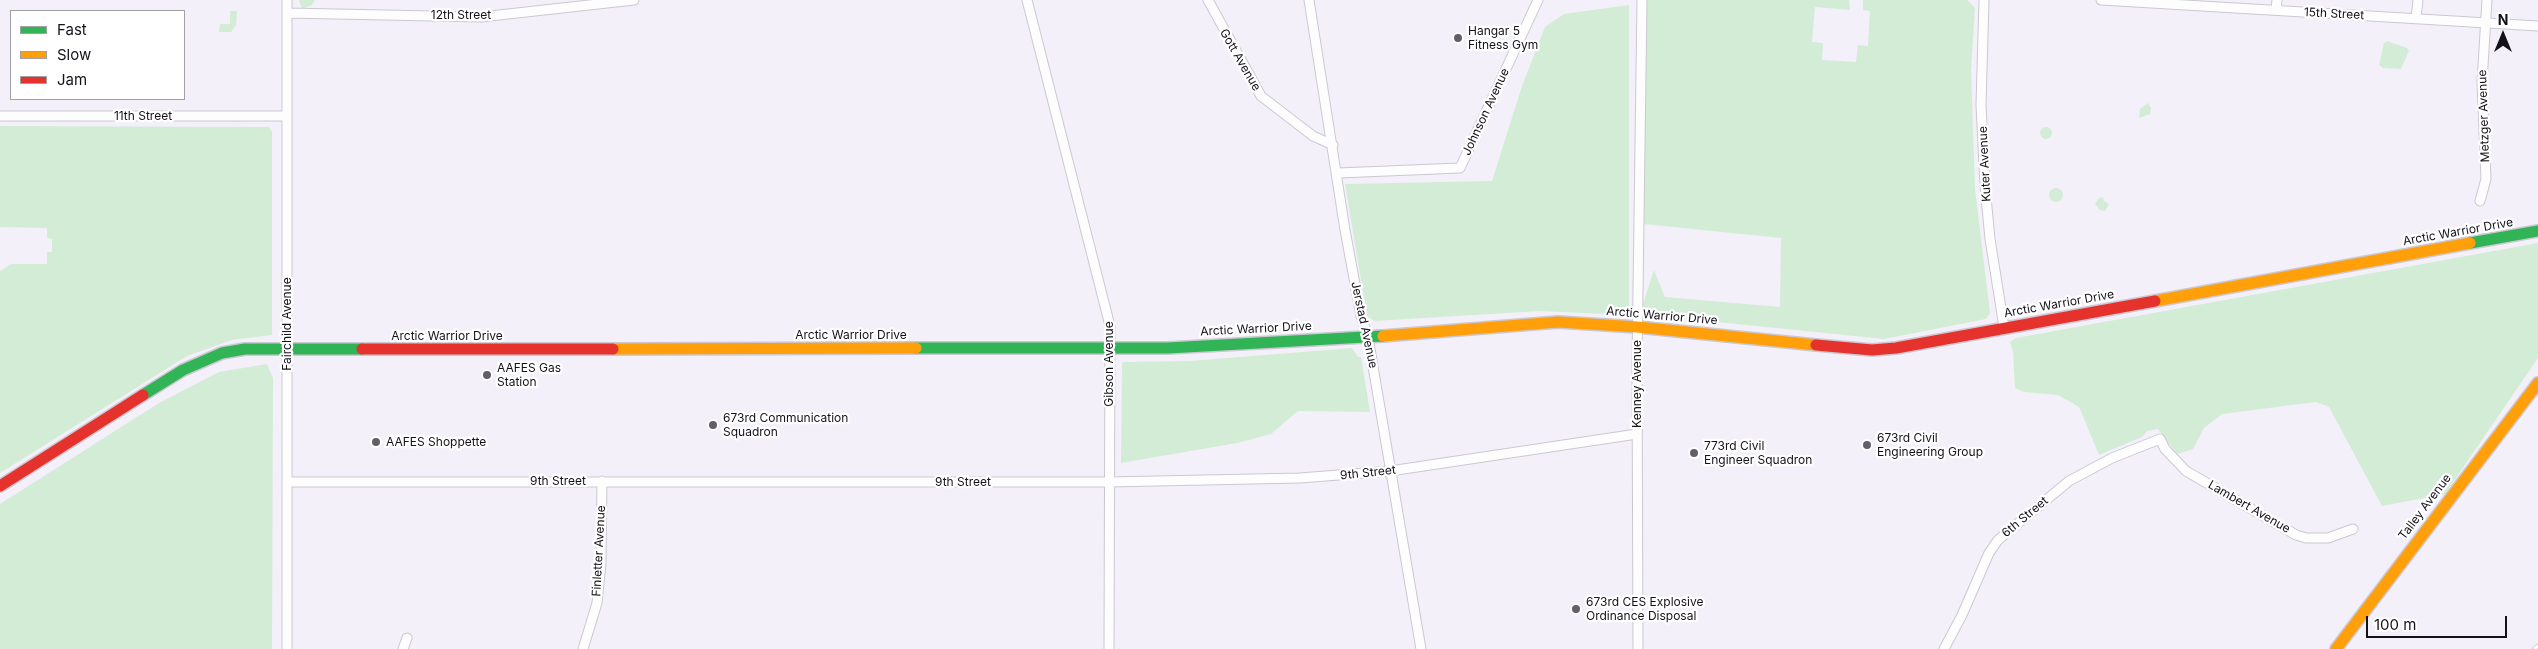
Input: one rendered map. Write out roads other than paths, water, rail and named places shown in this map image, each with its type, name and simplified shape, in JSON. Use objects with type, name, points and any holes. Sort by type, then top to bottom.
[{"type":"main road","name":"Arctic Warrior Drive","points":[[0,486],[196,364],[222,353],[245,349],[1168,348],[1368,337],[1558,322],[1637,327],[1872,350],[1896,348],[2538,231]]},
{"type":"main road","name":"Talley Avenue","points":[[2336,649],[2538,382]]},
{"type":"street","name":"Fairchild Avenue","points":[[287,0],[287,649]]},
{"type":"street","name":"12th Street","points":[[287,13],[482,17],[634,0]]},
{"type":"street","name":"Gibson Avenue","points":[[1027,0],[1106,303],[1110,326],[1109,649]]},
{"type":"street","name":"Gott Avenue","points":[[1208,0],[1261,96],[1313,136],[1333,145]]},
{"type":"street","name":"Jerstad Avenue","points":[[1310,0],[1338,173],[1345,230],[1361,316],[1368,337],[1422,649]]},
{"type":"street","name":"Johnson Avenue","points":[[1338,173],[1460,168],[1538,0]]},
{"type":"street","name":"Kenney Avenue","points":[[1638,649],[1637,327],[1642,0]]},
{"type":"street","name":"Kuter Avenue","points":[[1984,0],[1981,95],[1985,186],[1990,238],[2004,327]]},
{"type":"street","name":"15th Street","points":[[2101,0],[2538,26]]},
{"type":"street","points":[[2276,10],[2277,0]]},
{"type":"street","points":[[2416,18],[2418,0]]},
{"type":"street","name":"Metzger Avenue","points":[[2480,201],[2486,178],[2482,82],[2488,0]]},
{"type":"street","name":"11th Street","points":[[0,116],[286,116]]},
{"type":"street","name":"9th Street","points":[[287,482],[1109,482],[1300,478],[1390,472],[1637,434]]},
{"type":"street","name":"Lambert Avenue","points":[[2160,439],[2166,449],[2186,471],[2296,535],[2306,538],[2328,538],[2353,529]]},
{"type":"street","name":"6th Street","points":[[1944,649],[1962,615],[1989,553],[1998,540],[2069,481],[2112,458],[2160,439]]},
{"type":"street","name":"Finletter Avenue","points":[[583,649],[597,604],[601,564],[602,481]]},
{"type":"street","points":[[403,649],[407,638]]},
{"type":"railway","points":[[2534,649],[2538,646]]},
{"type":"place","name":"Hangar 5 Fitness Gym","points":[[1458,38]]},
{"type":"place","name":"AAFES Gas Station","points":[[487,375]]},
{"type":"place","name":"673rd Communication Squadron","points":[[713,425]]},
{"type":"place","name":"AAFES Shoppette","points":[[376,442]]},
{"type":"place","name":"673rd Civil Engineering Group","points":[[1867,445]]},
{"type":"place","name":"773rd Civil Engineer Squadron","points":[[1694,453]]},
{"type":"place","name":"673rd CES Explosive Ordinance Disposal","points":[[1576,609]]}]
